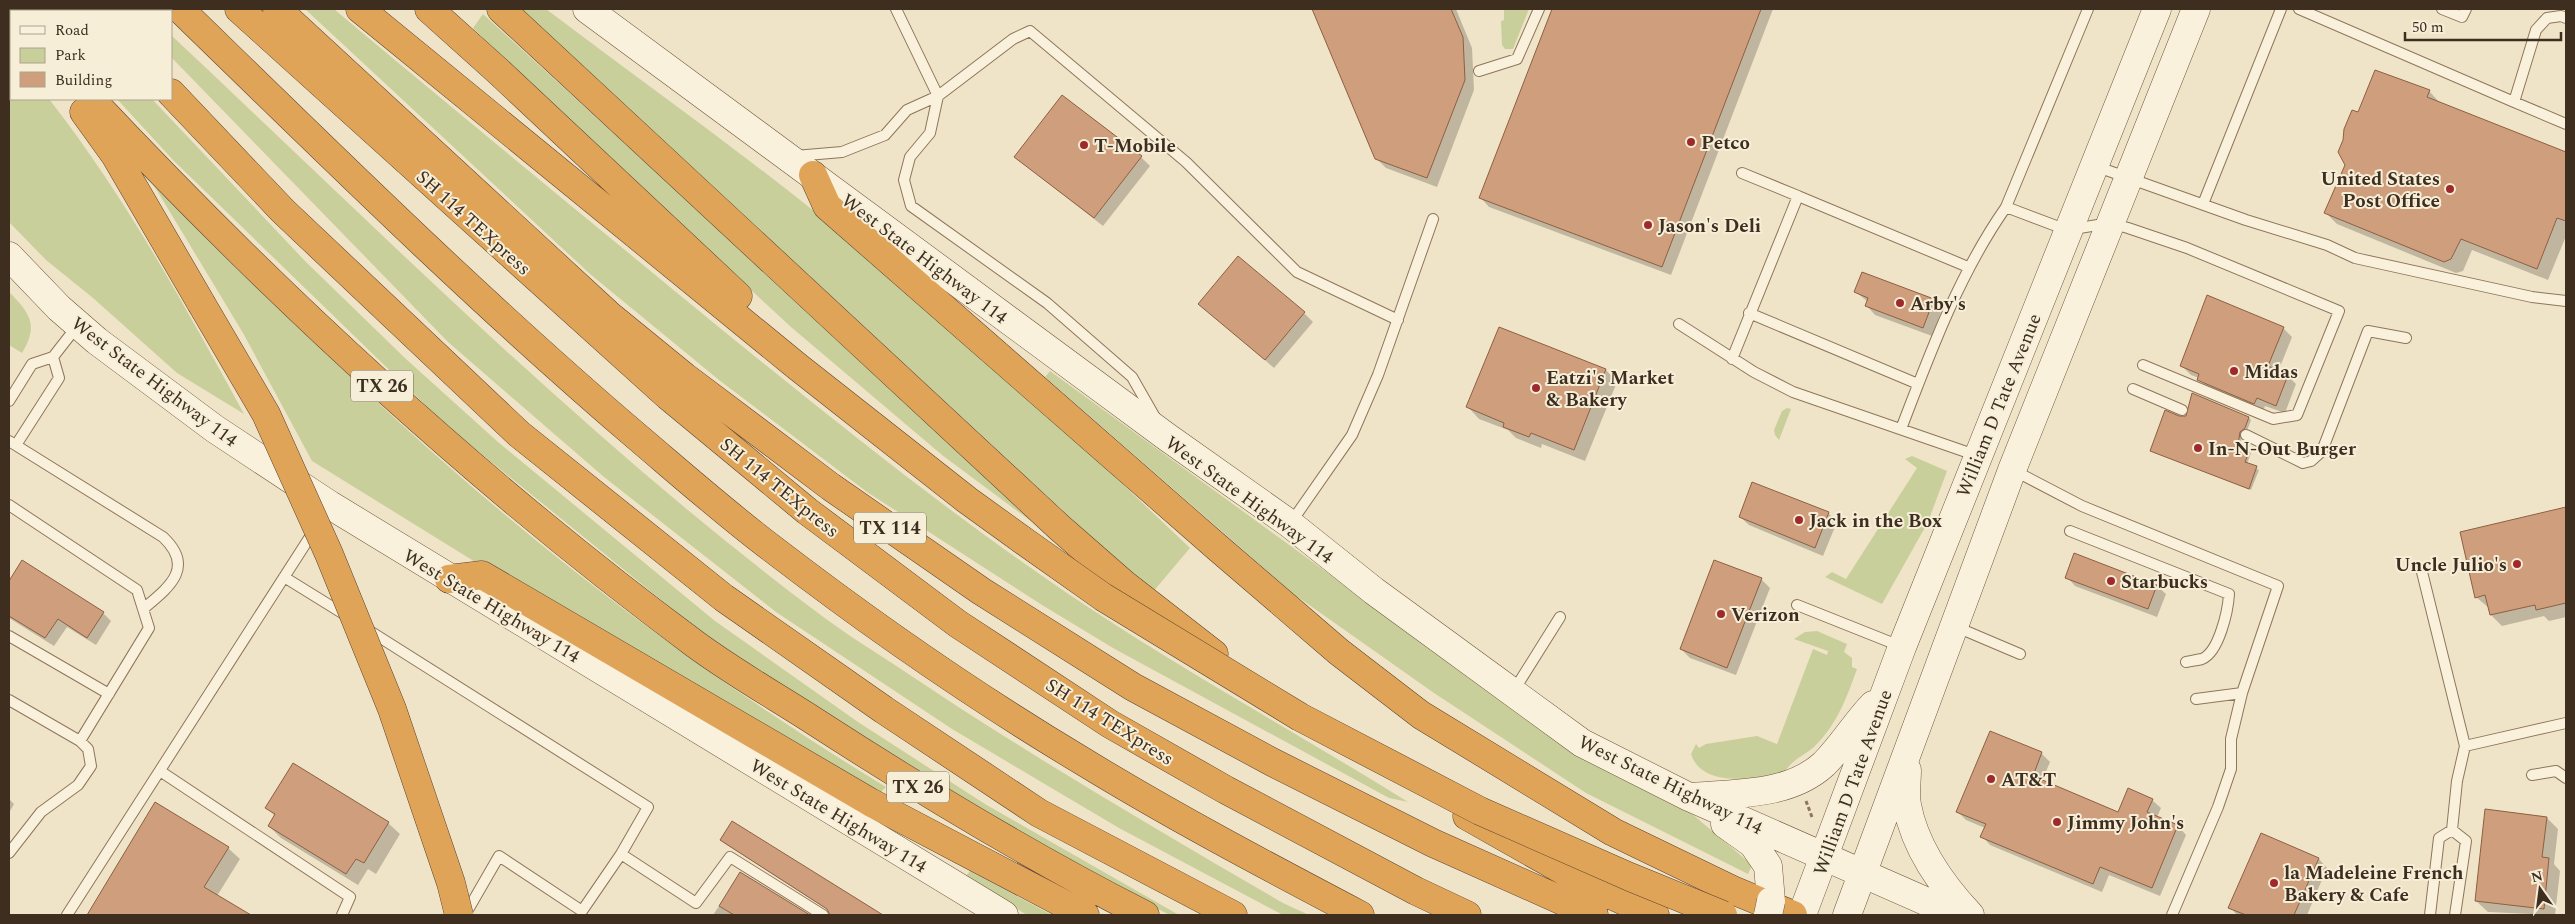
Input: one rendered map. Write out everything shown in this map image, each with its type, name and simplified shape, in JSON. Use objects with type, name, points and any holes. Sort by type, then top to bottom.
[{"type":"highway","points":[[180,9],[397,220],[557,369],[725,512],[774,550],[927,661],[1080,760],[1205,834],[1360,915]]},
{"type":"highway","name":"SH 114 TEXpress","points":[[239,9],[668,396],[807,511],[958,624],[1110,724],[1244,800],[1416,891],[1467,915]]},
{"type":"highway","name":"TX 114","points":[[277,9],[609,315],[831,488],[973,585],[1133,687],[1272,762],[1433,843],[1594,915]]},
{"type":"highway","points":[[360,9],[765,339],[967,500],[1103,597],[1300,717],[1480,811],[1630,878],[1723,915]]},
{"type":"highway","points":[[428,9],[498,71],[746,303],[765,339]]},
{"type":"highway","points":[[500,9],[807,291],[1060,528],[1124,584],[1217,656],[1374,763],[1589,885],[1655,915]]},
{"type":"highway","points":[[172,94],[283,211],[519,434],[724,598],[884,710],[1039,813],[1233,915]]},
{"type":"highway","points":[[76,100],[115,155],[266,414],[329,554],[392,709],[451,883],[459,915]]},
{"type":"highway","name":"TX 26","points":[[92,100],[202,215],[323,333],[406,408],[516,502],[698,646],[982,827],[1145,915]]},
{"type":"highway","points":[[813,175],[827,206],[1339,652],[1421,715],[1613,832],[1735,891],[1788,911]]},
{"type":"highway","points":[[449,579],[482,575],[870,802],[1085,915]]},
{"type":"main road","name":"West State Highway 114","points":[[587,9],[1167,437],[1290,524],[1374,591],[1582,744],[1689,797],[1863,876],[1957,915]]},
{"type":"main road","name":"William D Tate Avenue","points":[[1788,911],[1824,857],[1902,647],[2157,9]]},
{"type":"main road","name":"William D Tate Avenue","points":[[1847,915],[2012,470],[2110,223],[2130,179],[2196,9]]},
{"type":"main road","name":"West State Highway 114","points":[[9,256],[78,324],[216,429],[330,505],[1004,915]]},
{"type":"main road","points":[[1978,456],[2012,470]]},
{"type":"main road","points":[[1689,797],[1775,789],[1800,780],[1822,765],[1885,691]]},
{"type":"main road","points":[[1906,754],[1907,803],[1914,834],[1947,890],[1970,915]]},
{"type":"main road","points":[[1689,797],[1752,844],[1768,866],[1788,911]]},
{"type":"lane","points":[[896,9],[938,96],[930,132],[910,157],[904,180],[911,206],[1047,303],[1132,377],[1167,437]]},
{"type":"lane","points":[[1479,71],[1517,59],[1539,9]]},
{"type":"lane","points":[[1900,429],[1968,267],[1986,235],[2006,207],[2088,9]]},
{"type":"lane","points":[[2203,204],[2281,9]]},
{"type":"lane","points":[[2299,9],[2566,124]]},
{"type":"lane","points":[[2442,9],[2462,17],[2466,9]]},
{"type":"lane","points":[[2514,102],[2536,30],[2547,18],[2561,16],[2566,18]]},
{"type":"lane","points":[[786,157],[842,152],[885,135],[907,110],[938,96],[1013,38],[1030,31],[1186,162],[1297,272],[1398,320]]},
{"type":"lane","points":[[2094,166],[2327,246],[2355,258],[2532,297],[2566,301]]},
{"type":"lane","points":[[1742,173],[1968,267]]},
{"type":"lane","points":[[1732,359],[1798,196]]},
{"type":"lane","points":[[2006,207],[2068,230],[2110,223],[2187,248],[2339,311],[2297,415],[2272,419],[2142,365]]},
{"type":"lane","points":[[1290,524],[1352,436],[1378,375],[1433,219]]},
{"type":"lane","points":[[1750,313],[1918,384]]},
{"type":"lane","points":[[9,401],[32,364],[53,357],[78,324]]},
{"type":"lane","points":[[1679,324],[1732,359],[1793,392],[1978,456]]},
{"type":"lane","points":[[2246,435],[2303,463],[2311,461],[2322,451],[2368,331],[2406,338]]},
{"type":"lane","points":[[53,357],[59,378],[11,442],[163,537],[172,545],[178,560],[179,571],[167,589],[143,609]]},
{"type":"lane","points":[[2133,389],[2182,410]]},
{"type":"lane","points":[[2012,470],[2082,506],[2278,586],[2242,693],[2231,739],[2231,770],[2218,808],[2172,915]]},
{"type":"lane","points":[[67,915],[330,505]]},
{"type":"lane","points":[[9,506],[137,590],[149,628],[80,741]]},
{"type":"lane","points":[[2070,531],[2229,594],[2228,610],[2214,648],[2204,658],[2186,662]]},
{"type":"lane","points":[[2422,572],[2465,746],[2458,781],[2452,830]]},
{"type":"lane","points":[[284,577],[648,807],[621,854],[582,911],[499,856],[465,915]]},
{"type":"lane","points":[[1797,605],[1902,647]]},
{"type":"lane","points":[[1513,692],[1560,617]]},
{"type":"lane","points":[[1953,625],[2020,654]]},
{"type":"lane","points":[[9,636],[109,694]]},
{"type":"lane","points":[[2196,699],[2242,693]]},
{"type":"lane","points":[[9,700],[80,741],[88,749],[91,766],[78,785],[41,812],[9,853]]},
{"type":"lane","points":[[2465,746],[2566,723]]},
{"type":"lane","points":[[160,771],[350,896],[342,915]]},
{"type":"lane","points":[[2532,774],[2556,771],[2566,778]]},
{"type":"lane","points":[[2430,915],[2439,838],[2452,830]]},
{"type":"lane","points":[[2452,830],[2466,841],[2455,915]]},
{"type":"lane","points":[[621,854],[696,903],[730,857],[823,915]]},
{"type":"path","points":[[1805,799],[1814,822]]},
{"type":"green space","points":[[305,9],[334,9],[771,369],[915,483],[1014,556],[1149,646],[1408,802],[1389,798],[1113,648],[1042,605],[867,492],[719,380],[590,274]]},
{"type":"green space","points":[[521,9],[546,9],[797,198],[918,298],[1075,440],[1190,548],[1152,593]]},
{"type":"green space","points":[[1500,9],[1529,9],[1513,49],[1505,49],[1502,45],[1501,21],[1504,20],[1504,10]]},
{"type":"green space","points":[[483,14],[806,309],[1040,528],[942,455],[791,327],[568,121],[473,28]]},
{"type":"green space","points":[[172,36],[407,259],[567,406],[732,546],[818,613],[1046,762],[1283,903],[1309,915],[1283,915],[1119,828],[952,729],[776,612],[604,477],[448,342],[172,58]]},
{"type":"green space","points":[[9,46],[10,100],[50,100],[77,136],[153,252],[244,414],[177,373],[93,298],[46,260],[9,222]]},
{"type":"green space","points":[[118,100],[153,100],[305,261],[406,359],[498,442],[715,621],[858,722],[985,804],[1179,915],[1170,915],[1083,872],[977,811],[713,642],[447,426],[173,160]]},
{"type":"green space","points":[[144,169],[334,361],[400,423],[515,523],[574,571],[696,662],[758,705],[886,787],[878,795],[527,594],[312,461],[243,333]]},
{"type":"green space","points":[[9,292],[22,306],[30,320],[30,335],[22,353],[9,345]]},
{"type":"green space","points":[[1050,371],[1508,704],[1597,764],[1691,813],[1752,865],[1748,874],[1586,793],[1434,693],[1295,595],[1045,377]]},
{"type":"green space","points":[[1787,408],[1791,409],[1779,440],[1774,430],[1782,411]]},
{"type":"green space","points":[[1912,456],[1947,471],[1928,522],[1882,604],[1825,577],[1832,572],[1846,579],[1917,468],[1905,459]]},
{"type":"green space","points":[[1817,631],[1847,644],[1844,652],[1852,658],[1852,667],[1857,669],[1835,720],[1814,747],[1794,761],[1785,772],[1774,775],[1732,779],[1707,773],[1697,765],[1691,754],[1696,744],[1699,748],[1706,744],[1757,736],[1777,744],[1813,649],[1827,655],[1828,651],[1794,639],[1805,632]]},
{"type":"green space","points":[[970,871],[1052,915],[1027,915],[965,877]]},
{"type":"building","points":[[1312,9],[1451,9],[1463,37],[1465,80],[1427,178],[1375,159]]},
{"type":"building","points":[[1552,9],[1761,9],[1662,267],[1479,198]]},
{"type":"building","name":"United States Post Office","points":[[2375,70],[2430,90],[2427,97],[2566,152],[2566,221],[2557,218],[2537,269],[2461,239],[2451,259],[2444,262],[2324,213],[2345,165],[2338,152],[2343,140],[2344,129],[2352,110],[2358,112]]},
{"type":"building","points":[[1062,95],[1142,156],[1094,218],[1014,157]]},
{"type":"building","points":[[1238,256],[1305,312],[1265,360],[1198,304]]},
{"type":"building","name":"Arby's","points":[[1862,272],[1934,299],[1923,328],[1865,306],[1868,298],[1854,292]]},
{"type":"building","points":[[2207,295],[2284,327],[2268,366],[2288,375],[2276,406],[2257,398],[2254,404],[2197,380],[2199,374],[2180,366]]},
{"type":"building","name":"Eatzi's Market & Bakery","points":[[1499,327],[1606,369],[1574,450],[1531,433],[1529,437],[1503,427],[1504,423],[1466,407]]},
{"type":"building","name":"In-N-Out Burger","points":[[2192,393],[2249,417],[2245,428],[2240,432],[2238,445],[2250,450],[2245,462],[2257,466],[2249,489],[2150,451],[2165,410],[2179,416],[2186,416]]},
{"type":"building","points":[[1752,482],[1829,512],[1815,548],[1739,517]]},
{"type":"building","name":"Uncle Julio's","points":[[2566,507],[2566,603],[2536,610],[2535,605],[2490,615],[2485,595],[2475,598],[2460,532]]},
{"type":"building","name":"Starbucks","points":[[2074,553],[2157,585],[2148,609],[2065,578]]},
{"type":"building","points":[[22,560],[104,612],[87,638],[58,619],[45,638],[9,616],[9,581]]},
{"type":"building","name":"Verizon","points":[[1714,560],[1762,578],[1727,668],[1680,649]]},
{"type":"building","points":[[1990,731],[2042,752],[2033,776],[2118,812],[2128,788],[2153,799],[2147,812],[2178,825],[2152,888],[2100,867],[2093,884],[1980,837],[1986,824],[1956,812]]},
{"type":"building","points":[[293,763],[389,822],[364,863],[356,859],[346,874],[268,826],[275,814],[265,808]]},
{"type":"building","points":[[155,802],[229,847],[204,887],[251,915],[87,915]]},
{"type":"building","points":[[2485,809],[2547,817],[2542,857],[2549,858],[2544,909],[2475,901]]},
{"type":"building","points":[[732,821],[883,915],[830,915],[827,909],[720,840]]},
{"type":"building","name":"la Madeleine French Bakery & Cafe","points":[[2261,833],[2319,858],[2294,915],[2246,915],[2228,908]]},
{"type":"building","points":[[740,872],[810,915],[734,915],[719,906]]},
{"type":"place","name":"Petco","points":[[1691,142]]},
{"type":"place","name":"T-Mobile","points":[[1084,145]]},
{"type":"place","name":"United States Post Office","points":[[2450,189]]},
{"type":"place","name":"Jason's Deli","points":[[1648,225]]},
{"type":"place","name":"Arby's","points":[[1900,303]]},
{"type":"place","name":"Midas","points":[[2234,371]]},
{"type":"place","name":"Eatzi's Market & Bakery","points":[[1536,388]]},
{"type":"place","name":"In-N-Out Burger","points":[[2198,448]]},
{"type":"place","name":"Jack in the Box","points":[[1799,520]]},
{"type":"place","name":"Uncle Julio's","points":[[2517,564]]},
{"type":"place","name":"Starbucks","points":[[2111,581]]},
{"type":"place","name":"Verizon","points":[[1721,614]]},
{"type":"place","name":"AT&T","points":[[1991,779]]},
{"type":"place","name":"Jimmy John's","points":[[2057,822]]},
{"type":"place","name":"la Madeleine French Bakery & Cafe","points":[[2274,883]]}]
